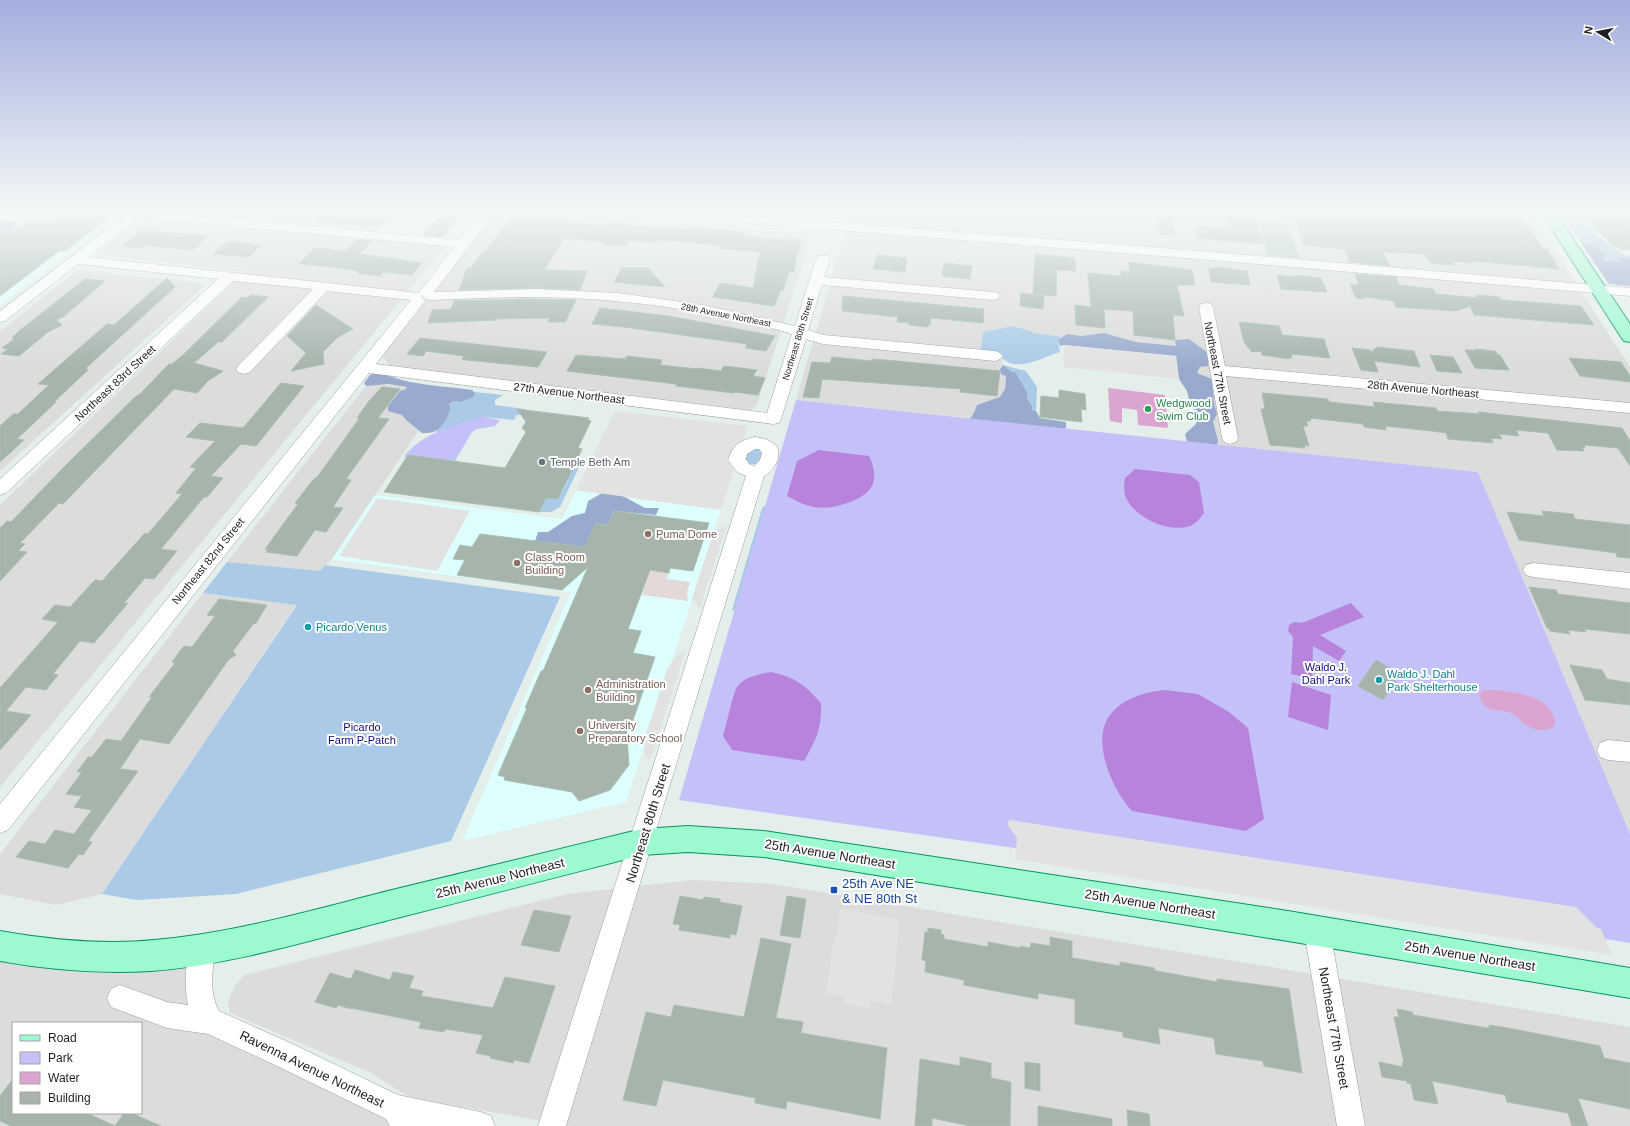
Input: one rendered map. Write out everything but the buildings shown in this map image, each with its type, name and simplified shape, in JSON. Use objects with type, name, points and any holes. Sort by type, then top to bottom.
[{"type":"main road","points":[[1582,265],[1630,337]]},
{"type":"main road","name":"25th Avenue Northeast","points":[[202,949],[288,931],[642,842],[688,839],[764,844],[1317,931],[1630,983]]},
{"type":"main road","points":[[0,946],[57,955],[94,957],[147,955],[202,949]]},
{"type":"street","points":[[0,318],[70,265]]},
{"type":"street","name":"28th Avenue Northeast","points":[[120,265],[422,296],[537,293],[618,297],[703,309],[784,327],[823,339],[996,356]]},
{"type":"street","name":"Northeast 82nd Street","points":[[0,822],[447,265]]},
{"type":"street","name":"Northeast 80th Street","points":[[773,419],[821,265]]},
{"type":"street","points":[[1301,265],[1630,292]]},
{"type":"street","name":"Northeast 83rd Street","points":[[0,489],[230,276]]},
{"type":"street","points":[[816,280],[993,296]]},
{"type":"street","points":[[244,370],[324,286]]},
{"type":"street","points":[[0,302],[19,304]]},
{"type":"street","name":"Northeast 77th Street","points":[[1206,307],[1230,438]]},
{"type":"street","name":"27th Avenue Northeast","points":[[364,367],[773,419]]},
{"type":"street","name":"28th Avenue Northeast","points":[[1217,370],[1630,408]]},
{"type":"street","name":"Northeast 80th Street","points":[[552,1126],[642,842],[756,473]]},
{"type":"street","points":[[1533,570],[1630,581]]},
{"type":"street","points":[[1608,750],[1630,752]]},
{"type":"street","name":"Northeast 77th Street","points":[[1317,931],[1351,1126]]},
{"type":"street","points":[[202,949],[199,980],[200,998],[209,1021]]},
{"type":"street","name":"Ravenna Avenue Northeast","points":[[120,998],[167,1015],[209,1021],[285,1055],[401,1118],[481,1126]]},
{"type":"shaded area","points":[[0,265],[54,265],[0,305]]},
{"type":"shaded area","points":[[182,265],[430,265],[0,787],[0,505],[244,272]]},
{"type":"shaded area","points":[[454,265],[802,265],[757,405],[749,412],[389,365],[382,355]]},
{"type":"shaded area","points":[[836,265],[1564,265],[1630,367],[1630,834],[1478,472],[1218,445],[1213,422],[1217,414],[1214,403],[1212,379],[1197,373],[1199,367],[1176,346],[1136,342],[1104,333],[1081,336],[1067,334],[1063,337],[1034,333],[1012,326],[983,332],[981,349],[998,353],[1003,360],[1000,369],[1006,375],[1005,389],[1000,398],[977,405],[970,418],[796,400]]},
{"type":"shaded area","points":[[1596,265],[1630,265],[1630,286],[1609,284]]},
{"type":"shaded area","points":[[78,270],[202,283],[205,285],[0,471],[0,331]]},
{"type":"shaded area","points":[[1104,333],[1136,342],[1176,346],[1175,340],[1189,339],[1208,353],[1208,366],[1200,367],[1197,373],[1212,379],[1214,403],[1217,414],[1213,422],[1218,440],[1217,449],[1188,446],[1185,434],[1196,424],[1198,415],[1190,403],[1187,391],[1179,379],[1176,356],[1064,345],[1060,346],[1058,340],[1067,334],[1081,336]]},
{"type":"shaded area","points":[[1064,345],[1176,356],[1179,379],[1064,367]]},
{"type":"shaded area","points":[[1003,365],[1012,372],[1015,372],[1027,392],[1027,398],[1032,405],[1032,410],[1036,411],[1040,418],[1066,422],[1066,428],[1055,433],[965,426],[974,413],[977,405],[1000,397],[1005,389],[1006,376],[1001,374],[1000,369]]},
{"type":"shaded area","points":[[377,373],[426,385],[472,390],[475,393],[473,397],[460,402],[454,401],[449,404],[450,407],[448,415],[441,426],[434,432],[422,433],[402,415],[388,411],[388,406],[400,391],[406,389],[407,387],[388,384],[366,386],[364,383],[370,375]]},
{"type":"shaded area","points":[[377,384],[408,387],[400,391],[388,406],[393,412],[402,415],[419,430],[332,559],[320,571],[227,562],[366,386]]},
{"type":"shaded area","points":[[615,411],[748,426],[721,510],[576,490]]},
{"type":"shaded area","points":[[819,450],[869,456],[873,465],[874,473],[872,486],[863,496],[856,500],[839,506],[827,508],[818,508],[807,505],[787,496],[797,461]]},
{"type":"shaded area","points":[[1135,469],[1190,475],[1199,482],[1204,513],[1198,521],[1190,526],[1172,528],[1154,523],[1138,513],[1127,500],[1124,486],[1125,478]]},
{"type":"shaded area","name":"University Preparatory School","points":[[576,491],[721,510],[626,802],[462,841],[571,592],[332,559],[375,495],[562,519]]},
{"type":"shaded area","points":[[604,492],[619,494],[645,508],[659,508],[656,515],[614,511],[608,525],[596,523],[593,556],[535,541],[538,532],[548,532],[572,516],[585,513],[588,501]]},
{"type":"shaded area","points":[[377,498],[470,511],[437,571],[339,556]]},
{"type":"shaded area","points":[[727,525],[699,608],[692,598],[714,532]]},
{"type":"shaded area","points":[[650,570],[669,573],[667,579],[690,582],[687,592],[688,601],[642,595]]},
{"type":"shaded area","points":[[203,593],[297,604],[102,894],[56,905],[0,894],[0,854]]},
{"type":"shaded area","points":[[1351,603],[1364,617],[1320,635],[1346,651],[1339,661],[1313,646],[1312,679],[1291,674],[1293,637],[1288,631],[1289,625],[1294,622],[1302,623]]},
{"type":"shaded area","points":[[686,649],[650,761],[644,753],[645,737],[668,667],[677,655]]},
{"type":"shaded area","points":[[771,672],[793,679],[810,691],[821,703],[817,734],[804,761],[732,750],[723,736],[737,687],[748,678]]},
{"type":"shaded area","points":[[1292,682],[1331,695],[1328,730],[1288,717]]},
{"type":"shaded area","points":[[1165,690],[1198,694],[1229,712],[1248,728],[1264,819],[1246,831],[1132,811],[1111,779],[1103,752],[1102,738],[1104,726],[1110,715],[1121,704],[1128,700],[1142,694]]},
{"type":"shaded area","points":[[1010,820],[1576,907],[1597,928],[1601,929],[1612,955],[1015,859],[1017,838],[1007,824]]},
{"type":"shaded area","points":[[692,880],[773,884],[1630,1027],[1630,1126],[571,1126],[411,1098],[371,1073],[230,1013],[228,1005],[231,994],[236,984],[245,975],[567,894]]},
{"type":"shaded area","points":[[840,909],[900,919],[891,1005],[870,1001],[869,1008],[844,1004],[845,997],[826,994],[832,947],[834,946]]},
{"type":"shaded area","points":[[0,946],[202,949],[201,1003],[285,1055],[481,1126],[0,1126]]},
{"type":"green space","points":[[1012,326],[1034,333],[1063,337],[1058,340],[1060,352],[1036,361],[1019,364],[1004,360],[998,353],[981,349],[983,332]]},
{"type":"green space","points":[[1003,365],[1026,371],[1037,387],[1036,411],[1032,410],[1032,404],[1027,398],[1027,392],[1015,373]]},
{"type":"green space","points":[[474,392],[503,395],[495,400],[495,405],[524,409],[520,415],[516,415],[514,420],[484,417],[465,422],[437,433],[436,431],[449,414],[448,405],[454,401],[460,402],[475,393]]},
{"type":"green space","name":"Waldo J. Dahl Park","points":[[796,400],[1478,472],[1630,834],[1630,943],[1308,890],[679,800]]},
{"type":"green space","points":[[484,417],[500,420],[495,426],[477,429],[472,432],[455,461],[404,457],[410,449],[429,436],[451,426]]},
{"type":"green space","points":[[759,448],[764,455],[757,464],[747,464],[745,454],[747,451]]},
{"type":"green space","points":[[582,461],[560,507],[551,512],[539,512],[546,498],[558,499],[568,481],[560,480],[576,462]]},
{"type":"green space","points":[[767,505],[736,612],[732,610],[762,508]]},
{"type":"green space","name":"Picardo Farm P-Patch","points":[[227,562],[320,571],[325,565],[560,597],[451,841],[236,894],[137,900],[102,894],[297,605],[203,593]]},
{"type":"water","name":"Wedgwood Swim Club","points":[[1108,388],[1165,395],[1168,428],[1138,425],[1137,410],[1122,408],[1122,423],[1110,421]]},
{"type":"water","points":[[1484,690],[1516,693],[1539,700],[1548,707],[1553,715],[1555,725],[1547,730],[1538,730],[1525,724],[1511,713],[1487,707],[1484,705],[1479,694]]},
{"type":"place","name":"Wedgwood Swim Club","points":[[1148,409]]},
{"type":"place","name":"Temple Beth Am","points":[[542,462]]},
{"type":"place","name":"Puma Dome","points":[[648,534]]},
{"type":"place","name":"Class Room Building","points":[[517,563]]},
{"type":"place","name":"Picardo Venus","points":[[308,627]]},
{"type":"place","name":"Waldo J. Dahl Park Shelterhouse","points":[[1379,680]]},
{"type":"place","name":"Administration Building","points":[[588,690]]},
{"type":"place","name":"University Preparatory School","points":[[580,731]]},
{"type":"place","name":"25th Ave NE & NE 80th St","points":[[834,890]]}]
